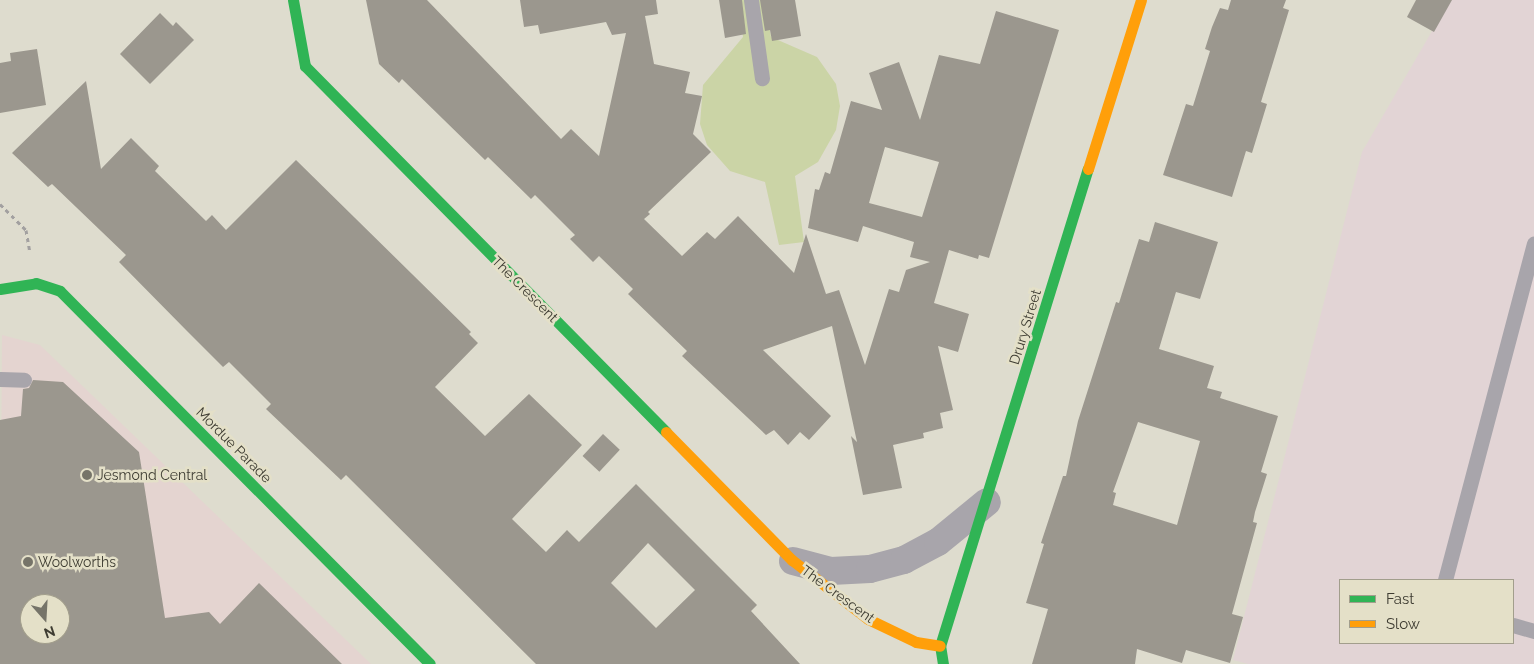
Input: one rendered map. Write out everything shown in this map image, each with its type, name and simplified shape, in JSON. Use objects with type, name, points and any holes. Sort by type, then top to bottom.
[{"type":"street","name":"The Crescent","points":[[293,0],[304,66],[792,560],[868,619],[916,642],[940,646]]},
{"type":"street","name":"Drury Street","points":[[943,664],[940,646],[987,502],[1141,0]]},
{"type":"street","name":"Mordue Parade","points":[[0,289],[36,283],[60,291],[430,664]]},
{"type":"street","name":"The Crescent","points":[[792,560],[831,571],[870,569],[904,560],[938,542],[987,502]]},
{"type":"lane","points":[[751,0],[762,78]]},
{"type":"lane","points":[[1445,579],[1534,244]]},
{"type":"lane","points":[[0,379],[24,380]]},
{"type":"lane","points":[[1514,625],[1534,631]]},
{"type":"path","points":[[0,204],[26,230],[36,283]]},
{"type":"shaded area","points":[[1450,0],[1534,0],[1534,664],[1248,664],[1233,660],[1362,152]]},
{"type":"shaded area","name":"Jesmond Central","points":[[2,335],[40,345],[371,664],[0,664]]},
{"type":"green space","points":[[738,0],[765,0],[771,37],[817,57],[836,84],[840,106],[836,130],[818,162],[795,176],[804,242],[779,245],[765,182],[730,171],[707,145],[700,124],[703,85],[743,37]]},
{"type":"building","points":[[366,0],[427,0],[561,139],[571,129],[599,156],[626,33],[612,35],[606,22],[540,34],[538,25],[524,27],[520,0],[656,0],[658,14],[645,16],[654,64],[690,72],[685,93],[702,96],[693,134],[711,152],[648,212],[650,214],[644,219],[682,256],[707,232],[715,239],[738,216],[794,273],[806,234],[826,294],[839,290],[865,365],[889,289],[899,292],[906,270],[930,262],[910,257],[914,242],[863,226],[858,242],[808,228],[815,189],[819,190],[825,172],[830,174],[851,101],[882,110],[869,73],[899,62],[920,120],[939,55],[980,64],[996,11],[1059,30],[989,258],[979,255],[978,259],[949,250],[934,303],[969,314],[958,352],[938,346],[953,410],[940,413],[943,428],[923,433],[924,438],[893,445],[902,488],[863,495],[851,436],[857,442],[832,326],[763,350],[831,416],[809,440],[800,432],[788,445],[774,430],[766,435],[682,356],[687,351],[628,294],[633,289],[599,256],[593,262],[570,239],[575,235],[535,195],[531,199],[488,157],[485,160],[402,79],[399,83],[379,64]],"holes":[[[885,147],[939,162],[922,217],[869,203]]]},
{"type":"building","points":[[719,0],[742,0],[746,34],[725,38]]},
{"type":"building","points":[[760,0],[795,0],[801,36],[772,41],[770,30],[765,31]]},
{"type":"building","points":[[1231,0],[1286,0],[1283,8],[1289,10],[1261,102],[1267,104],[1252,153],[1246,151],[1232,197],[1163,175],[1186,104],[1193,106],[1210,51],[1205,49],[1212,27],[1220,8],[1228,10]]},
{"type":"building","points":[[1416,0],[1452,0],[1434,32],[1407,17]]},
{"type":"building","points":[[160,13],[173,26],[176,22],[194,40],[150,84],[120,54]]},
{"type":"building","points":[[37,49],[46,105],[0,113],[0,63],[11,61],[10,53]]},
{"type":"building","points":[[86,81],[101,169],[131,138],[159,166],[155,171],[206,221],[212,215],[226,230],[296,160],[471,332],[469,334],[478,343],[435,387],[485,436],[529,394],[582,445],[512,519],[546,552],[567,530],[579,542],[636,484],[757,605],[751,611],[800,664],[536,664],[346,475],[341,480],[266,409],[271,404],[229,362],[223,367],[119,262],[126,255],[52,184],[48,187],[12,153]],"holes":[[[648,543],[695,590],[656,628],[611,583]]]},
{"type":"building","points":[[1155,222],[1218,242],[1200,299],[1176,292],[1159,349],[1214,366],[1207,388],[1222,392],[1220,398],[1278,416],[1261,472],[1267,474],[1255,512],[1253,522],[1257,523],[1232,614],[1243,617],[1230,663],[1186,650],[1182,663],[1137,649],[1135,664],[1032,664],[1048,609],[1026,603],[1044,544],[1041,543],[1063,476],[1066,476],[1078,421],[1116,302],[1119,303],[1139,239],[1149,242]],"holes":[[[1138,422],[1200,441],[1177,525],[1113,505],[1116,493],[1113,492]]]},
{"type":"building","name":"Jesmond Central","points":[[33,380],[63,382],[139,452],[165,618],[209,612],[220,624],[259,583],[342,664],[0,664],[0,420],[21,416],[23,389],[29,388]]},
{"type":"building","points":[[603,434],[620,450],[599,472],[583,456]]},
{"type":"traffic: fast","points":[[293,0],[305,66],[666,432]]},
{"type":"traffic: fast","points":[[943,664],[940,646],[1088,169]]},
{"type":"traffic: fast","points":[[0,289],[36,283],[60,291],[430,664]]},
{"type":"traffic: slow","points":[[1088,169],[1141,0]]},
{"type":"traffic: slow","points":[[666,432],[792,560],[868,619],[916,642],[940,646]]},
{"type":"place","name":"Jesmond Central","points":[[87,475]]},
{"type":"place","name":"Woolworths","points":[[28,562]]}]
